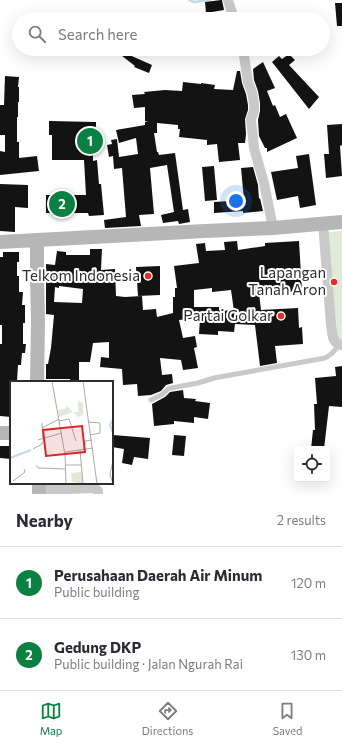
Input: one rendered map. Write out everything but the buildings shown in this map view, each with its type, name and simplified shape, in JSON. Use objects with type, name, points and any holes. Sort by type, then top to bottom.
[{"type":"street","points":[[228,0],[232,12]]},
{"type":"street","points":[[244,56],[248,82],[252,92],[254,104],[254,111],[251,119],[254,148],[264,182],[273,228]]},
{"type":"street","points":[[0,242],[273,228],[342,222]]},
{"type":"street","points":[[323,223],[333,340],[341,345]]},
{"type":"street","points":[[37,240],[37,381]]},
{"type":"street","points":[[39,489],[95,488],[98,491],[98,494]]},
{"type":"lane","points":[[151,400],[163,394],[168,388],[329,357],[341,345]]},
{"type":"green space","name":"Lapangan Tanah Aron","points":[[342,231],[342,340],[335,339],[323,232]]},
{"type":"waterway","points":[[189,0],[194,2],[210,0]]},
{"type":"place","name":"Perusahaan Daerah Air Minum","points":[[90,141]]},
{"type":"place","name":"Gedung DKP","points":[[62,204]]},
{"type":"place","name":"Telkom Indonesia","points":[[148,276]]},
{"type":"place","name":"Lapangan Tanah Aron","points":[[334,282]]},
{"type":"place","name":"Partai Golkar","points":[[281,316]]}]
